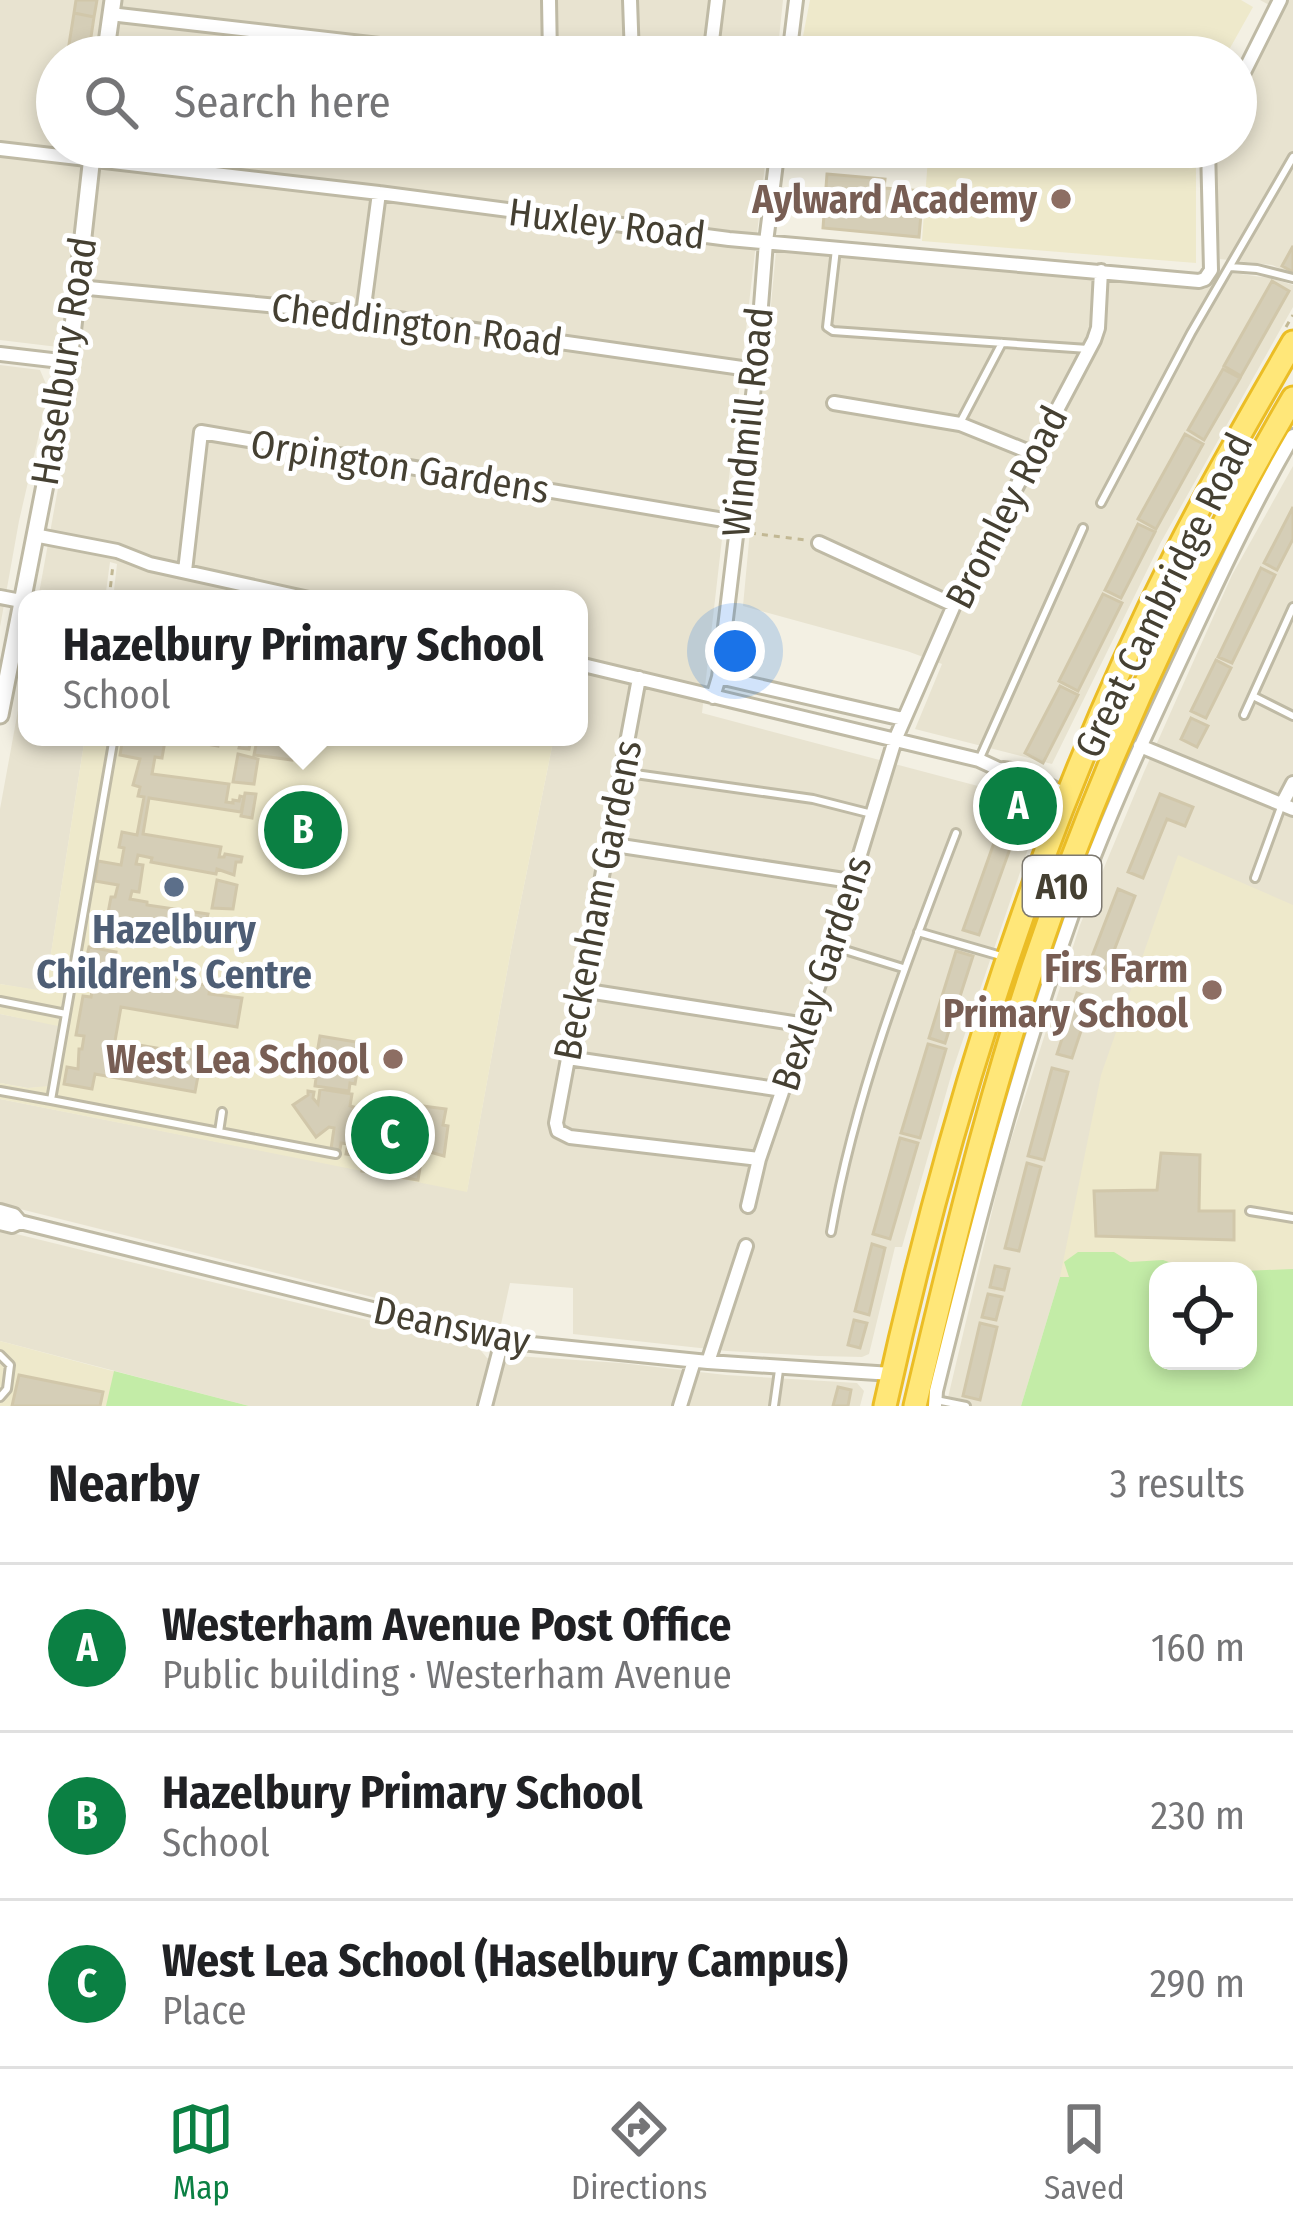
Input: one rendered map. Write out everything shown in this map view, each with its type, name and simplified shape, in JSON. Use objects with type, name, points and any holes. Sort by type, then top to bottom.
[{"type":"highway","name":"Great Cambridge Road","points":[[885,1406],[948,1153],[1007,958],[1067,795],[1174,557],[1293,342]]},
{"type":"highway","name":"Great Cambridge Road","points":[[929,1404],[997,1082],[1077,845],[1208,552],[1293,398]]},
{"type":"street","points":[[549,0],[550,36]]},
{"type":"street","points":[[630,0],[631,36]]},
{"type":"street","points":[[713,36],[717,0]]},
{"type":"street","points":[[792,36],[796,0]]},
{"type":"street","points":[[1257,46],[1280,0]]},
{"type":"street","points":[[112,7],[328,36]]},
{"type":"street","name":"Huxley Road","points":[[0,149],[36,151]]},
{"type":"street","name":"Haselbury Road","points":[[23,590],[69,362],[91,168]]},
{"type":"street","name":"Huxley Road","points":[[198,168],[729,239],[1198,281],[1211,270],[1209,168]]},
{"type":"street","name":"Windmill Road","points":[[713,697],[756,370],[775,168]]},
{"type":"street","points":[[363,314],[379,194]]},
{"type":"street","name":"Bromley Road","points":[[895,740],[955,605],[1098,328],[1101,271]]},
{"type":"street","name":"Cheddington Road","points":[[78,287],[363,314],[756,370]]},
{"type":"street","points":[[0,354],[69,362]]},
{"type":"street","points":[[834,403],[960,424],[1032,453]]},
{"type":"street","name":"Orpington Gardens","points":[[185,571],[201,432],[736,526]]},
{"type":"street","points":[[963,1245],[1084,883],[1140,746],[1242,528],[1293,436]]},
{"type":"street","points":[[34,535],[269,590]]},
{"type":"street","points":[[819,543],[955,605]]},
{"type":"street","name":"Haselbury Road","points":[[0,715],[18,617]]},
{"type":"street","points":[[588,666],[1021,770],[1067,795]]},
{"type":"street","points":[[719,677],[903,719]]},
{"type":"street","name":"Beckenham Gardens","points":[[639,678],[556,1123],[558,1131],[570,1137],[759,1159]]},
{"type":"street","points":[[802,719],[809,698]]},
{"type":"street","name":"Bexley Gardens","points":[[748,1206],[759,1159],[832,946],[895,740]]},
{"type":"street","points":[[1140,746],[1288,806],[1293,783]]},
{"type":"street","points":[[608,844],[851,881]]},
{"type":"street","points":[[581,990],[806,1025]]},
{"type":"street","points":[[568,1058],[783,1090]]},
{"type":"street","name":"Deansway","points":[[0,1211],[20,1222],[502,1341],[701,1362],[892,1374]]},
{"type":"street","name":"Deansway","points":[[0,1222],[12,1226],[20,1222]]},
{"type":"street","points":[[680,1406],[746,1246]]},
{"type":"street","points":[[485,1406],[502,1341]]},
{"type":"lane","points":[[1101,503],[1293,158]]},
{"type":"lane","points":[[836,249],[827,327],[833,331],[1088,350]]},
{"type":"lane","points":[[1229,267],[1293,278]]},
{"type":"lane","points":[[960,424],[1002,343]]},
{"type":"lane","points":[[979,760],[1083,528]]},
{"type":"lane","points":[[1244,715],[1293,607]]},
{"type":"lane","points":[[1253,696],[1293,716]]},
{"type":"lane","points":[[51,1100],[112,746]]},
{"type":"lane","points":[[621,772],[795,796],[872,814]]},
{"type":"lane","points":[[1255,878],[1288,806]]},
{"type":"lane","points":[[831,1232],[870,1072],[956,833]]},
{"type":"lane","points":[[918,932],[1007,958]]},
{"type":"lane","points":[[832,946],[904,969]]},
{"type":"lane","points":[[0,1001],[66,1014]]},
{"type":"lane","points":[[0,1091],[335,1154]]},
{"type":"lane","points":[[218,1132],[222,1112]]},
{"type":"lane","points":[[1250,1211],[1293,1218]]},
{"type":"lane","points":[[0,1355],[10,1365],[7,1389],[0,1397]]},
{"type":"lane","points":[[774,1406],[779,1366]]},
{"type":"lane","points":[[929,1404],[966,1406]]},
{"type":"path","points":[[736,526],[819,543]]},
{"type":"path","points":[[111,590],[113,561],[125,565],[127,555]]},
{"type":"shaded area","points":[[0,0],[783,0],[779,36],[36,36],[36,168],[765,168],[702,713],[1036,805],[1028,849],[953,1069],[902,1247],[895,1247],[869,1354],[727,1351],[573,1334],[573,1288],[510,1283],[500,1329],[0,1204],[0,1099],[467,1191],[552,746],[588,746],[588,590],[114,590],[117,564],[110,562],[106,590],[40,590],[83,350],[0,340]]},
{"type":"shaded area","points":[[810,0],[1241,0],[1253,7],[1237,36],[803,36]]},
{"type":"shaded area","points":[[1260,0],[1293,0],[1293,274],[1272,265],[1220,259],[1214,168],[1257,168],[1257,59],[1282,12]]},
{"type":"shaded area","name":"Aylward Academy","points":[[927,168],[1196,168],[1196,263],[922,241]]},
{"type":"shaded area","points":[[776,251],[1188,283],[1205,289],[1218,271],[1293,285],[1293,307],[1161,542],[1052,764],[915,729],[942,664],[743,606]]},
{"type":"shaded area","points":[[0,365],[40,370],[49,391],[0,627]]},
{"type":"shaded area","points":[[1293,466],[1293,1287],[1257,1274],[1257,1262],[1149,1262],[1149,1282],[1060,1277],[1021,1406],[946,1406],[1003,1165],[1080,925],[1232,575]]},
{"type":"shaded area","points":[[18,710],[18,746],[84,746],[45,992],[0,984],[0,809]]},
{"type":"shaded area","points":[[84,746],[552,746],[467,1192],[0,1099],[0,1083],[48,1086],[58,1026],[0,1014],[0,984],[45,991]]},
{"type":"shaded area","name":"Firs Farm Primary School","points":[[1178,855],[1293,905],[1293,1287],[1257,1274],[1257,1262],[1149,1262],[1149,1282],[1060,1277],[1101,1075]]},
{"type":"shaded area","points":[[0,1014],[58,1025],[48,1087],[0,1083]]},
{"type":"shaded area","points":[[0,1230],[478,1347],[487,1358],[505,1363],[516,1356],[621,1363],[857,1383],[864,1391],[860,1406],[249,1406],[0,1341]]},
{"type":"shaded area","points":[[0,1341],[154,1382],[249,1406],[0,1406]]},
{"type":"green space","points":[[1078,1252],[1114,1252],[1130,1262],[1163,1260],[1169,1262],[1149,1262],[1149,1370],[1257,1370],[1257,1270],[1293,1269],[1293,1406],[1021,1406],[1060,1277],[1069,1277],[1064,1262]]},
{"type":"green space","points":[[114,1371],[249,1406],[106,1406]]},
{"type":"building","points":[[76,0],[97,0],[94,17],[74,13]]},
{"type":"building","points":[[74,13],[94,17],[91,36],[70,36]]},
{"type":"building","points":[[827,174],[885,179],[884,188],[923,191],[919,237],[823,228]]},
{"type":"building","points":[[1293,246],[1293,272],[1282,266]]},
{"type":"building","points":[[1272,281],[1289,291],[1241,376],[1224,366]]},
{"type":"building","points":[[1223,369],[1240,378],[1204,440],[1188,430]]},
{"type":"building","points":[[1185,434],[1203,444],[1156,529],[1138,519]]},
{"type":"building","points":[[1293,507],[1293,539],[1277,570],[1264,563]]},
{"type":"building","points":[[1138,524],[1155,532],[1121,598],[1105,590]]},
{"type":"building","points":[[1261,568],[1275,575],[1232,663],[1218,657]]},
{"type":"building","points":[[1103,594],[1122,603],[1078,691],[1059,681]]},
{"type":"building","points":[[1216,660],[1231,668],[1206,718],[1191,711]]},
{"type":"building","points":[[1060,686],[1078,695],[1043,763],[1025,753]]},
{"type":"building","points":[[1191,718],[1208,726],[1197,747],[1181,739]]},
{"type":"building","points":[[122,746],[164,746],[162,758],[155,757],[152,774],[229,784],[226,802],[244,797],[241,812],[149,798],[143,834],[221,847],[219,857],[242,857],[234,875],[151,862],[152,858],[138,855],[136,864],[143,865],[139,892],[132,891],[130,899],[208,914],[206,922],[228,922],[227,927],[222,926],[220,940],[110,920],[111,897],[118,885],[95,881],[98,861],[121,865],[122,832],[137,835],[144,797],[138,796],[140,787],[133,785],[140,759],[120,755]]},
{"type":"building","points":[[256,746],[294,746],[292,760],[254,755]]},
{"type":"building","points":[[238,754],[258,759],[254,784],[233,782]]},
{"type":"building","points":[[245,793],[256,794],[252,818],[241,816]]},
{"type":"building","points":[[991,793],[1014,802],[1016,796],[1027,801],[1018,823],[985,810]]},
{"type":"building","points":[[1160,794],[1193,807],[1185,826],[1167,819],[1143,878],[1128,872]]},
{"type":"building","points":[[1000,826],[1016,832],[979,935],[963,930]]},
{"type":"building","points":[[217,880],[237,885],[233,909],[212,908]]},
{"type":"building","points":[[1118,889],[1135,896],[1103,979],[1086,972]]},
{"type":"building","points":[[89,947],[116,952],[113,969],[210,986],[209,994],[242,998],[237,1027],[121,1007],[115,1041],[202,1052],[195,1092],[95,1074],[92,1089],[64,1084],[67,1067],[78,1069],[82,1049],[84,1036],[76,1035],[83,996],[91,997],[97,966],[85,964]]},
{"type":"building","points":[[956,951],[973,956],[945,1043],[929,1038]]},
{"type":"building","points":[[1077,993],[1092,998],[1072,1058],[1057,1054]]},
{"type":"building","points":[[320,1036],[362,1043],[355,1084],[350,1083],[349,1091],[315,1086]]},
{"type":"building","points":[[928,1044],[946,1049],[920,1138],[901,1133]]},
{"type":"building","points":[[1052,1068],[1068,1072],[1044,1160],[1028,1156]]},
{"type":"building","points":[[320,1089],[352,1094],[350,1124],[364,1127],[365,1119],[395,1124],[394,1131],[408,1134],[415,1105],[446,1109],[444,1156],[423,1150],[418,1180],[362,1171],[365,1157],[346,1154],[348,1144],[331,1149],[334,1128],[316,1137],[293,1105],[308,1091],[314,1092],[318,1104]]},
{"type":"building","points":[[900,1138],[918,1143],[890,1239],[873,1234]]},
{"type":"building","points":[[1161,1153],[1200,1155],[1199,1211],[1234,1211],[1234,1240],[1096,1236],[1094,1191],[1157,1190]]},
{"type":"building","points":[[1027,1163],[1041,1167],[1019,1251],[1005,1248]]},
{"type":"building","points":[[872,1244],[885,1248],[869,1315],[855,1311]]},
{"type":"building","points":[[995,1266],[1009,1269],[1004,1290],[990,1287]]},
{"type":"building","points":[[988,1294],[1002,1297],[996,1320],[982,1317]]},
{"type":"building","points":[[854,1320],[867,1323],[860,1348],[848,1345]]},
{"type":"building","points":[[980,1323],[997,1327],[980,1400],[963,1396]]},
{"type":"building","points":[[19,1375],[103,1392],[100,1406],[12,1406]]},
{"type":"building","points":[[838,1387],[851,1390],[848,1406],[833,1406]]},
{"type":"place","name":"Aylward Academy","points":[[1061,199]]},
{"type":"place","name":"Westerham Avenue Post Office","points":[[1018,806]]},
{"type":"place","name":"Hazelbury Primary School","points":[[303,830]]},
{"type":"place","name":"Hazelbury Children's Centre","points":[[174,887]]},
{"type":"place","name":"Firs Farm Primary School","points":[[1212,990]]},
{"type":"place","name":"West Lea School","points":[[393,1059]]},
{"type":"place","name":"West Lea School (Haselbury Campus)","points":[[390,1135]]}]
